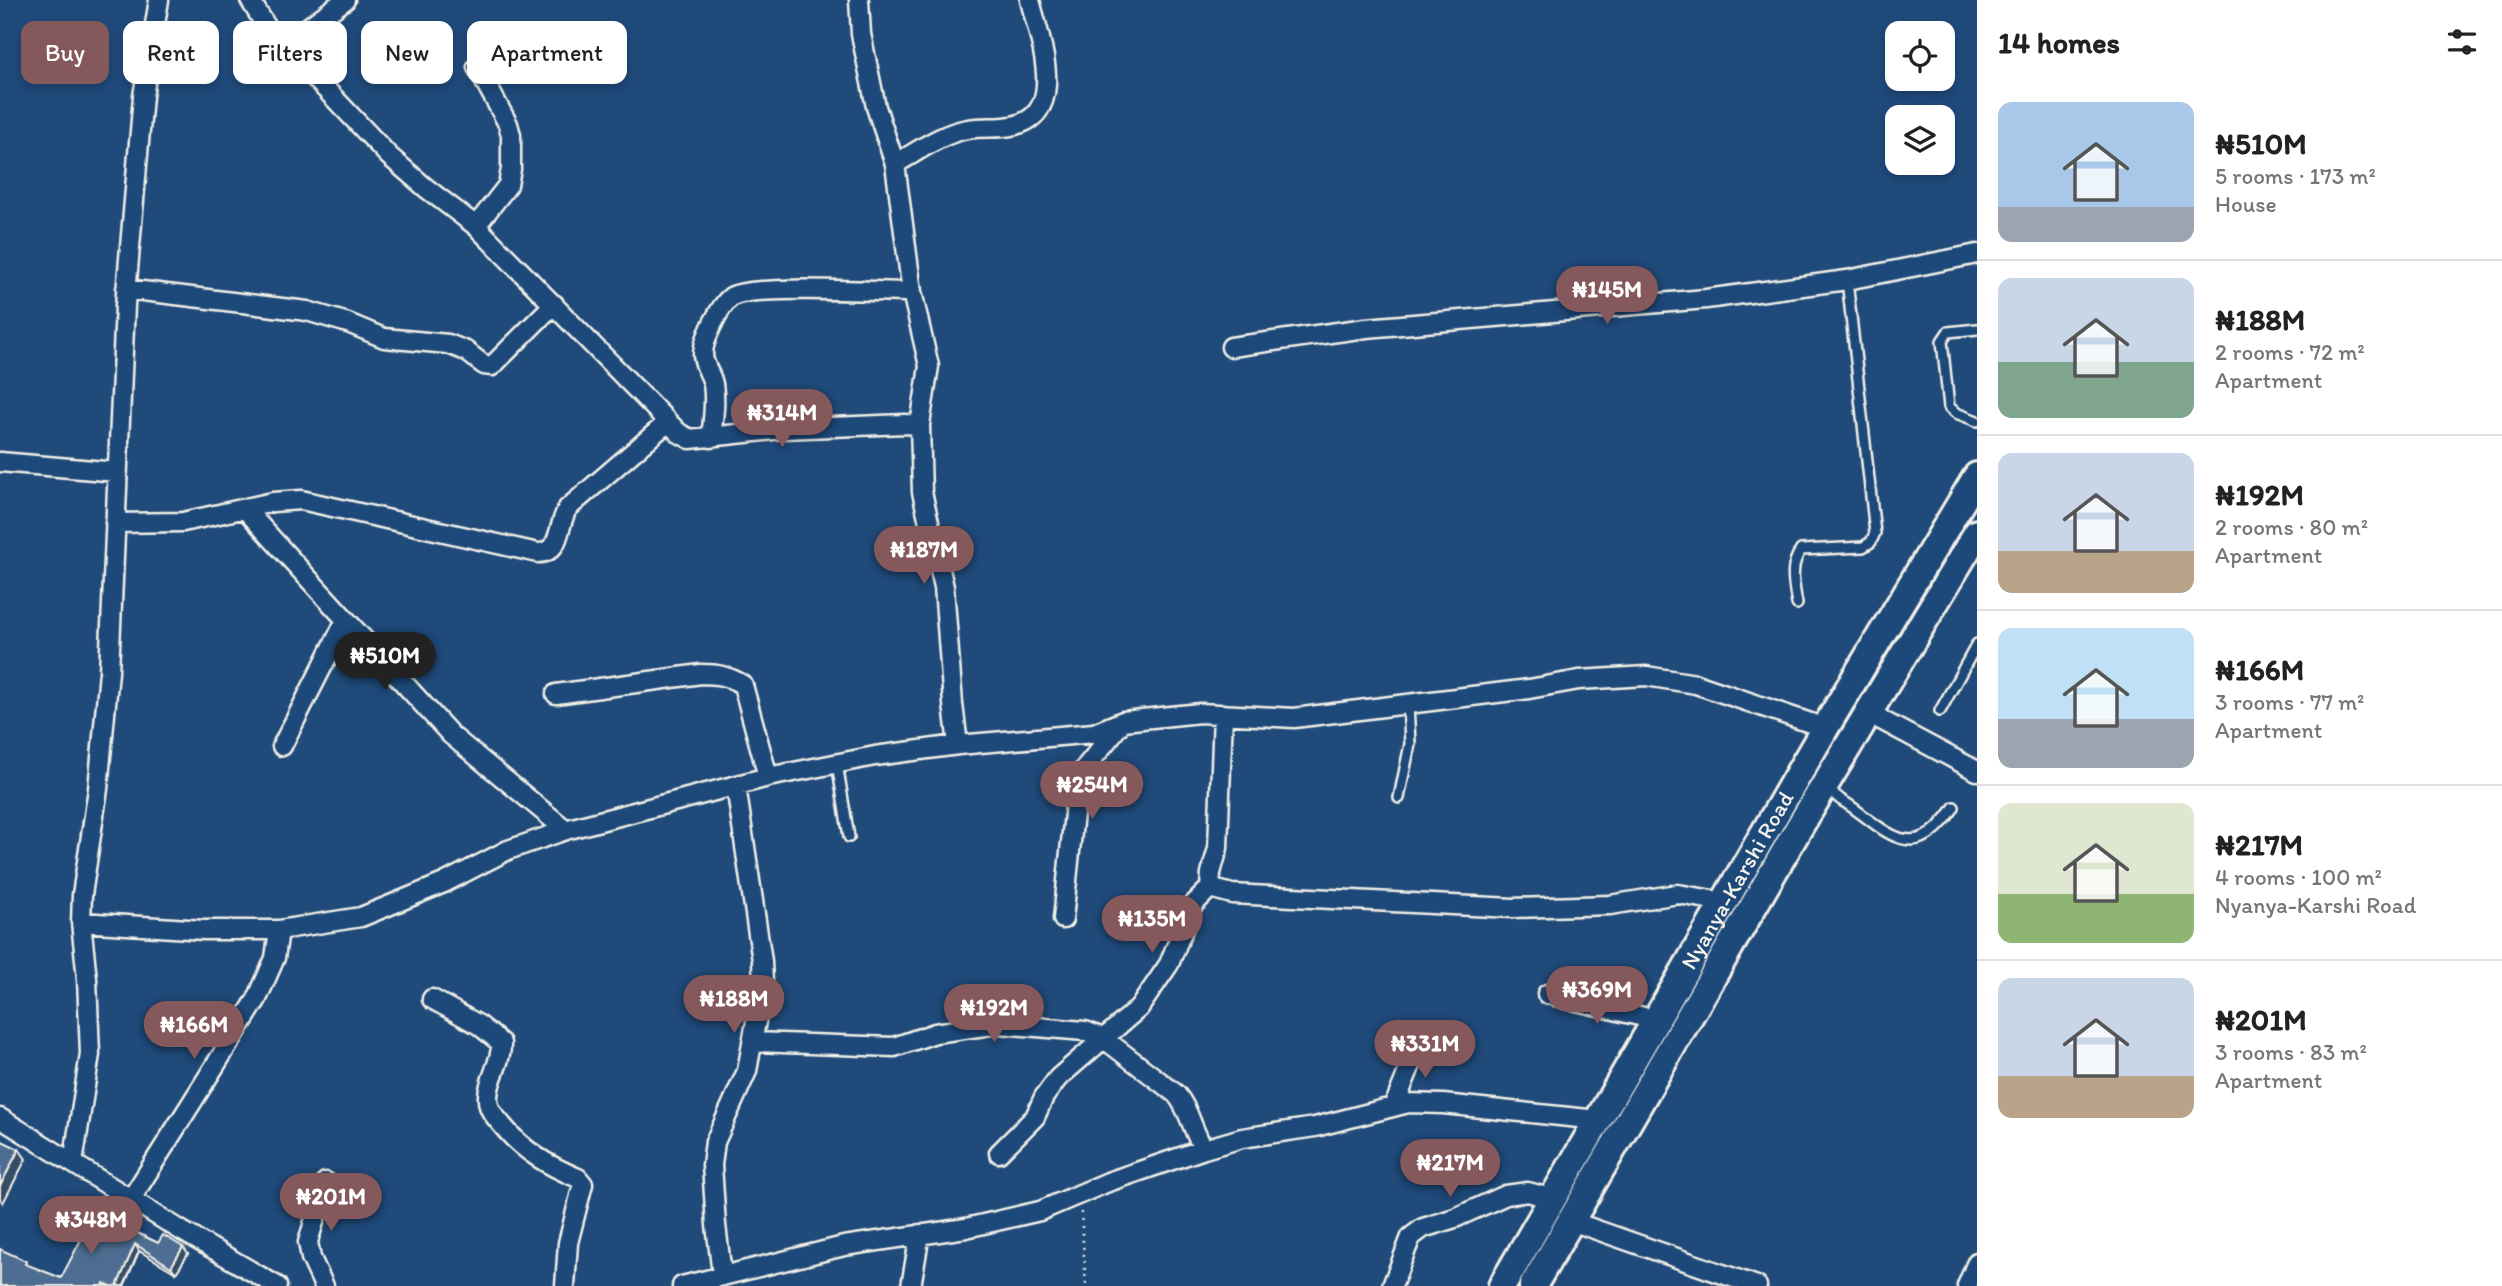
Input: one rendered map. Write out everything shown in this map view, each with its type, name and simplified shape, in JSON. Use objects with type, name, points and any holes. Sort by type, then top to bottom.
[{"type":"main road","name":"Nyanya-Karshi Road","points":[[1502,1286],[1825,727],[1977,476]]},
{"type":"main road","points":[[1944,531],[1972,540]]},
{"type":"main road","name":"Nyanya-Karshi Road","points":[[1533,1286],[1972,540]]},
{"type":"street","points":[[73,1163],[90,1054],[87,979],[81,922],[82,895],[98,789],[109,672],[126,289],[143,96],[159,0]]},
{"type":"street","points":[[317,21],[345,0]]},
{"type":"street","points":[[859,0],[861,34],[876,107],[895,164],[912,292],[929,366],[920,425],[922,492],[944,587],[958,745]]},
{"type":"street","points":[[895,164],[944,136],[967,129],[1013,126],[1030,120],[1042,107],[1047,87],[1045,61],[1030,0]]},
{"type":"street","points":[[253,1],[263,21]]},
{"type":"street","points":[[321,84],[389,156],[476,226],[668,422],[690,439],[783,429],[920,425]]},
{"type":"street","points":[[476,226],[508,185],[511,169],[511,135],[508,124],[486,84]]},
{"type":"street","points":[[1230,347],[1366,327],[1706,299],[1847,280],[1977,254]]},
{"type":"street","points":[[126,289],[307,311],[348,323],[384,338],[448,344],[466,351],[484,365],[492,366],[554,304]]},
{"type":"street","points":[[711,438],[715,402],[713,382],[703,353],[707,336],[721,308],[730,298],[743,292],[801,290],[912,292]]},
{"type":"street","points":[[115,523],[183,522],[273,502],[301,500],[547,553],[554,547],[562,517],[568,508],[668,422]]},
{"type":"street","points":[[0,462],[117,472]]},
{"type":"street","points":[[245,509],[451,735],[566,830]]},
{"type":"street","points":[[282,746],[346,620]]},
{"type":"street","points":[[556,694],[701,674],[732,677],[743,685],[768,777]]},
{"type":"street","points":[[81,922],[204,930],[279,930],[361,917],[444,883],[508,850],[566,830],[768,777],[958,745],[1094,733],[1123,721],[1199,712],[1294,718],[1529,689],[1579,680],[1646,676],[1696,684],[1825,727]]},
{"type":"street","points":[[1868,713],[1977,771]]},
{"type":"street","points":[[999,1153],[1035,1117],[1044,1097],[1058,1078],[1139,1008],[1169,964],[1193,905],[1210,888],[1218,848],[1223,714]]},
{"type":"street","points":[[1063,919],[1076,794],[1084,769],[1123,721]]},
{"type":"street","points":[[722,1275],[716,1225],[714,1153],[722,1125],[747,1070],[763,983],[736,786]]},
{"type":"street","points":[[1210,888],[1232,894],[1513,908],[1610,905],[1678,894],[1724,902]]},
{"type":"street","points":[[131,1199],[257,999],[275,958],[279,930]]},
{"type":"street","points":[[1547,994],[1656,1020]]},
{"type":"street","points":[[432,999],[478,1025],[502,1043],[502,1054],[490,1083],[489,1110],[514,1140],[535,1157],[578,1178],[583,1184],[568,1243],[565,1286]]},
{"type":"street","points":[[752,1042],[894,1046],[935,1034],[999,1024],[1086,1031],[1103,1038],[1159,1080],[1185,1104],[1195,1135],[1204,1149]]},
{"type":"street","points":[[1394,1106],[1421,1040]]},
{"type":"street","points":[[682,1286],[844,1247],[966,1228],[1040,1211],[1204,1149],[1242,1138],[1315,1127],[1408,1103],[1443,1104],[1598,1120]]},
{"type":"street","points":[[0,1118],[277,1286]]},
{"type":"street","points":[[324,1286],[311,1258],[308,1242],[326,1182]]},
{"type":"street","points":[[1392,1286],[1411,1237],[1423,1228],[1455,1218],[1506,1195],[1528,1192],[1553,1199]]},
{"type":"street","points":[[1571,1221],[1757,1286]]},
{"type":"street","points":[[911,1286],[920,1234]]},
{"type":"street","points":[[1967,1286],[1977,1262]]},
{"type":"lane","points":[[1797,604],[1793,579],[1794,559],[1801,550],[1863,547],[1871,542],[1875,533],[1847,280]]},
{"type":"lane","points":[[1977,329],[1948,332],[1942,341],[1949,407],[1956,413],[1977,421]]},
{"type":"lane","points":[[1940,711],[1977,645]]},
{"type":"lane","points":[[1399,798],[1410,744],[1408,703]]},
{"type":"lane","points":[[838,764],[849,837]]},
{"type":"lane","points":[[1829,779],[1834,794],[1841,800],[1903,841],[1920,840],[1930,835],[1954,807]]},
{"type":"path","points":[[1080,1195],[1086,1286]]},
{"type":"building","points":[[0,1140],[19,1149],[0,1186]]},
{"type":"building","points":[[101,1201],[116,1209],[110,1220],[158,1243],[163,1235],[183,1247],[171,1267],[135,1244],[117,1286],[104,1283],[103,1286],[0,1286],[0,1249],[26,1261],[25,1264],[61,1278]]}]
